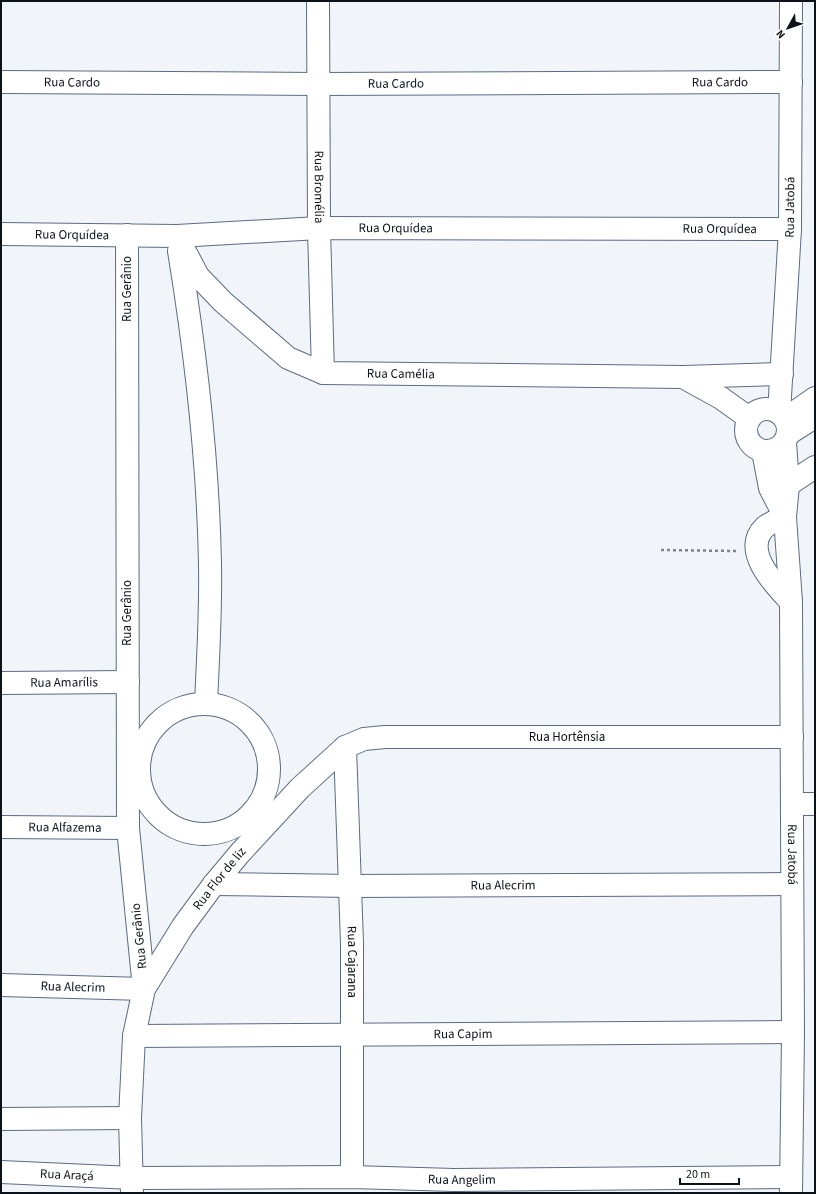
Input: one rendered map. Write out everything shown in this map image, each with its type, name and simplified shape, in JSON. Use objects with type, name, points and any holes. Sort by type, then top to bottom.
[{"type":"street","name":"Rua Bromélia","points":[[318,1],[317,84],[323,373]]},
{"type":"street","name":"Rua Jatobá","points":[[791,1],[790,229],[782,374],[775,423],[788,486],[785,517],[791,602],[793,1032],[791,1185]]},
{"type":"street","name":"Rua Cardo","points":[[1,82],[317,84],[791,82]]},
{"type":"street","name":"Rua Orquídea","points":[[1,234],[177,236],[319,228],[790,229]]},
{"type":"street","name":"Rua Gerânio","points":[[127,235],[128,682],[134,761],[128,828],[144,989]]},
{"type":"street","name":"Rua Camélia","points":[[177,236],[198,276],[223,302],[288,358],[323,373],[683,376],[782,374]]},
{"type":"street","points":[[177,236],[193,336],[204,447],[210,564],[206,704]]},
{"type":"street","points":[[710,375],[775,423],[779,448],[771,451],[763,451],[755,448],[746,434],[746,426],[775,423],[815,417]]},
{"type":"street","name":"Rua Camélia","points":[[683,376],[721,398],[775,423]]},
{"type":"street","points":[[775,423],[815,398]]},
{"type":"street","name":"Rua Jatobá","points":[[763,451],[770,488],[785,517]]},
{"type":"street","points":[[788,486],[815,467]]},
{"type":"street","points":[[785,517],[764,528],[758,540],[757,551],[766,573],[791,602]]},
{"type":"street","name":"Rua Amarílis","points":[[1,683],[128,682]]},
{"type":"street","points":[[206,704],[224,707],[240,715],[253,726],[263,742],[268,759],[268,777],[264,794],[262,816],[242,822],[225,831],[206,834],[188,832],[170,825],[156,813],[145,797],[134,761],[154,726],[169,714],[186,706],[206,704]]},
{"type":"street","name":"Rua Hortênsia","points":[[345,747],[364,739],[384,737],[792,737]]},
{"type":"street","name":"Rua Flor de liz","points":[[132,1186],[130,1118],[134,1036],[144,989],[183,926],[262,816],[300,788],[345,747]]},
{"type":"street","name":"Rua Cajarana","points":[[345,747],[351,886],[353,1034],[352,1178]]},
{"type":"street","points":[[792,804],[815,804]]},
{"type":"street","name":"Rua Alfazema","points":[[1,827],[128,828]]},
{"type":"street","name":"Rua Alecrim","points":[[214,884],[351,886],[792,884]]},
{"type":"street","name":"Rua Alecrim","points":[[1,985],[144,989]]},
{"type":"street","name":"Rua Capim","points":[[134,1036],[793,1032]]},
{"type":"street","points":[[1,1119],[130,1118]]},
{"type":"street","name":"Rua Araçá","points":[[1,1172],[132,1186]]},
{"type":"street","name":"Rua Angelim","points":[[132,1186],[306,1186],[352,1178],[454,1186],[791,1185]]},
{"type":"path","points":[[661,550],[757,551]]}]
